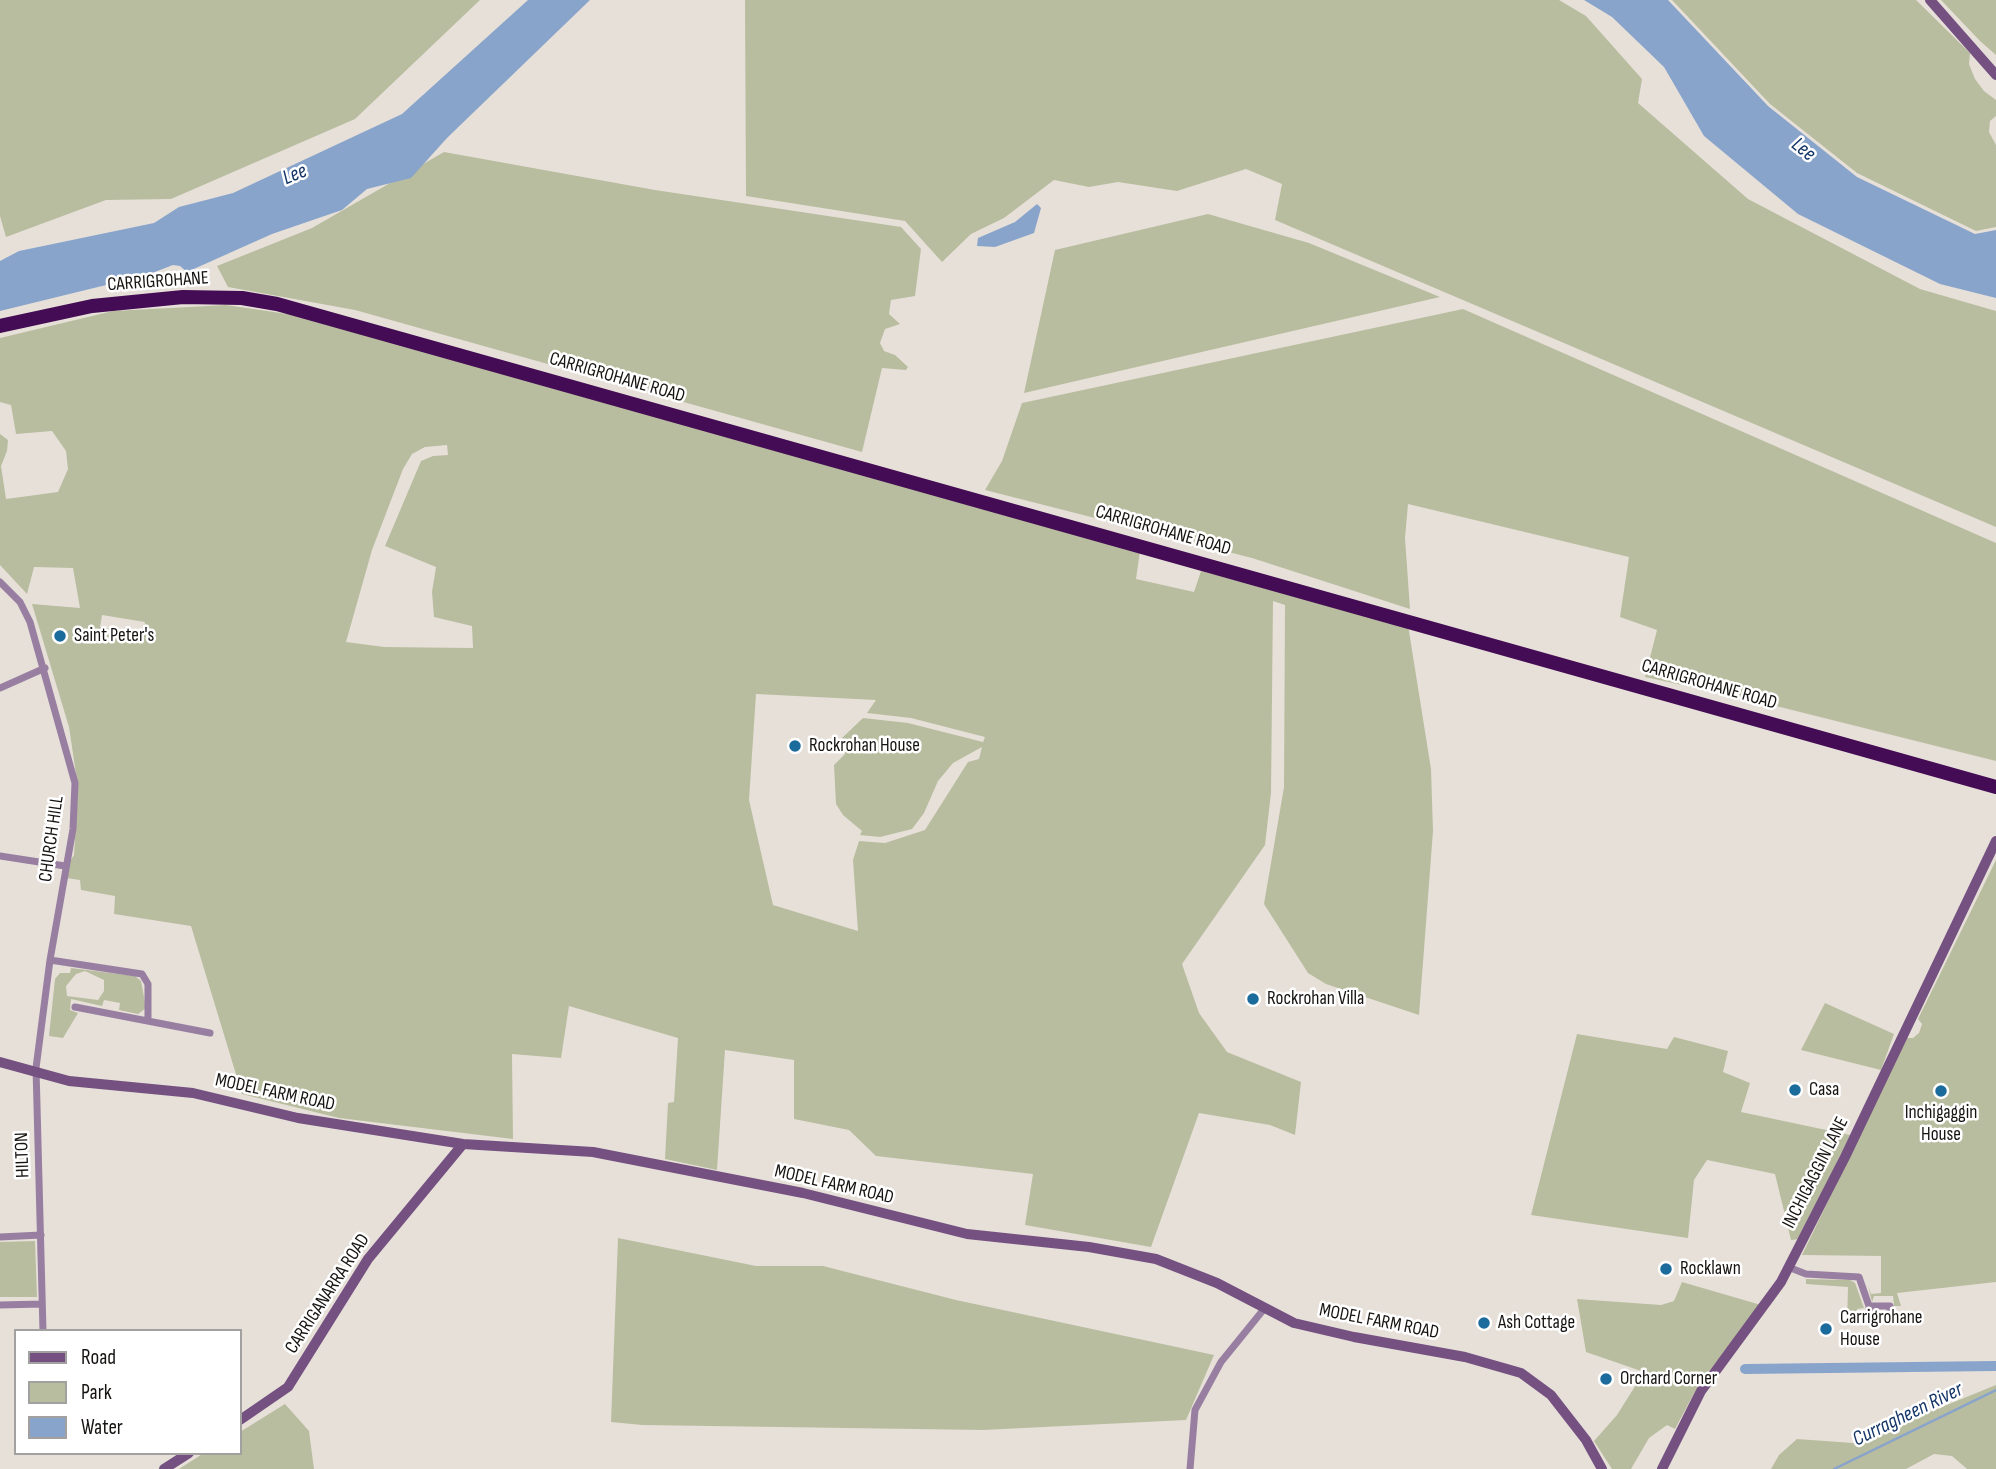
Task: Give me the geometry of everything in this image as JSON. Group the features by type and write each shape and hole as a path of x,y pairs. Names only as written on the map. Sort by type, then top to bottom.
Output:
{"highway":[{"name":"CARRIGROHANE","path":"0,326 92,306 183,297 242,298 320,314"},
{"name":"CARRIGROHANE ROAD","path":"320,314 1996,787"}],"main road":[{"path":"1930,0 1996,75"},
{"name":"INCHIGAGGIN LANE","path":"1662,1469 1702,1391 1764,1309 1788,1268 1845,1157 1996,841"},
{"name":"MODEL FARM ROAD","path":"0,1062 36,1074 101,1086 193,1093 298,1118 463,1144 593,1152 803,1193 967,1234 1089,1247 1156,1259 1217,1283 1264,1309 1306,1326 1465,1357 1521,1373 1551,1395 1586,1440 1602,1469"},
{"name":"CARRIGANARRA ROAD","path":"242,1419 288,1387 368,1259 463,1144"},
{"path":"164,1469 186,1455"}],"street":[{"name":"CHURCH HILL","path":"0,582 20,602 45,668 75,783 73,829 50,960 36,1074"},
{"path":"1,686 45,668"},
{"path":"0,856 65,866"},
{"path":"50,960 142,974 148,985 148,1021"},
{"path":"75,1007 210,1033"},
{"name":"HILTON","path":"36,1074 43,1329"},
{"path":"0,1237 41,1235"},
{"path":"1788,1268 1806,1274 1859,1277 1869,1306"},
{"path":"0,1305 42,1304"},
{"path":"1190,1469 1195,1410 1221,1362 1264,1309"}],"green space":[{"path":"0,0 480,0 355,119 171,199 106,200 6,237 0,216"},
{"path":"745,0 1559,0 1586,16 1642,79 1638,103 1748,199 1920,289 1996,311 1996,527 1275,220 1282,184 1246,169 1177,191 1118,182 1089,187 1054,180 1004,218 971,234 942,262 905,221 746,196"},
{"path":"1672,0 1916,0 1970,53 1969,64 1975,79 1984,91 1996,100 1996,116 1990,121 1989,132 1996,145 1996,227 1976,231 1857,173 1770,104"},
{"path":"1941,0 1996,0 1996,55 1980,41"},
{"path":"444,152 655,190 901,227 921,249 915,296 891,300 889,314 900,324 885,329 880,343 884,351 895,355 908,367 906,370 882,368 862,452 355,310 228,287 217,266 312,228"},
{"path":"1208,214 1309,243 1440,297 1024,393 1055,250"},
{"path":"226,305 308,317 1140,551 1136,579 1194,592 1201,571 1408,625 1431,769 1433,831 1419,1015 1326,984 1308,973 1264,904 1284,787 1285,605 1273,601 1271,793 1265,845 1182,964 1199,1013 1227,1052 1301,1082 1295,1135 1270,1125 1199,1113 1151,1247 1025,1225 1033,1174 876,1156 849,1130 794,1119 794,1060 725,1050 717,1170 665,1159 668,1103 674,1102 678,1038 569,1006 561,1058 512,1054 513,1139 339,1118 242,1094 191,926 114,914 115,896 81,890 80,880 66,878 67,866 74,855 78,787 69,727 32,604 80,608 73,568 34,567 27,594 0,565 0,434 8,440 1,466 6,499 58,492 68,469 66,451 52,431 16,434 11,405 0,402 0,338 113,311","holes":["447,445 448,455 433,456 421,461 385,546 436,567 432,592 434,617 472,626 473,648 384,647 346,642 372,550 403,469 412,454 425,447","102,615 145,622 144,633 100,627","756,694 876,700 867,713 911,718 985,737 983,742 908,723 863,718 842,738 845,754 834,765 836,804 843,815 862,831 860,835 880,837 912,829 924,813 938,781 953,763 982,747 979,759 968,762 925,830 885,843 859,841 853,860 858,931 773,905 749,800"]},
{"path":"1463,309 1996,543 1996,761 1756,701 1645,677 1657,630 1620,617 1629,557 1408,504 1405,538 1410,609 1252,558 985,490 1002,461 1022,403"},
{"path":"1996,860 1996,1282 1897,1293 1901,1306 1894,1306 1893,1296 1874,1296 1872,1302 1868,1285 1871,1294 1881,1293 1881,1256 1802,1255 1907,1038 1913,1038 1919,1033 1922,1024 1918,1019"},
{"path":"71,968 135,976 141,981 146,1008 138,1014 119,1010 120,1003 104,1000 102,1006 71,999 70,1010 78,1013 63,1038 49,1036 55,979 60,973 70,973","holes":["85,971 104,980 104,991 98,1000 67,996 66,986 76,974"]},
{"path":"1825,1003 1894,1034 1881,1070 1801,1050"},
{"path":"1577,1034 1667,1049 1674,1037 1728,1051 1723,1072 1750,1083 1741,1112 1850,1135 1800,1239 1791,1240 1775,1174 1707,1160 1694,1180 1688,1238 1531,1215"},
{"path":"618,1238 756,1266 823,1266 956,1300 1214,1355 1186,1420 983,1430 642,1425 611,1422"},
{"path":"35,1241 37,1297 0,1297 0,1242"},
{"path":"1806,1279 1850,1280 1855,1283 1864,1308 1857,1309 1858,1322 1847,1322 1848,1287 1806,1284"},
{"path":"1682,1282 1761,1305 1699,1384 1675,1429 1667,1425 1649,1438 1631,1469 1612,1469 1594,1441 1617,1415 1644,1372 1586,1352 1577,1299 1661,1305 1674,1301"},
{"path":"1996,1385 1996,1469 1967,1469 1952,1456 1934,1454 1906,1469 1771,1469 1779,1455 1797,1439 1853,1443"},
{"path":"285,1404 309,1431 314,1469 179,1469 201,1455 242,1455 242,1431"}],"water":[{"name":"Lee","path":"528,0 590,0 447,138 411,178 367,189 342,210 272,234 187,272 180,266 173,265 147,275 0,311 0,261 19,251 154,223 179,207 233,193 402,114"},
{"name":"Lee","path":"1584,0 1668,0 1768,106 1857,177 1975,234 1996,230 1996,298 1940,284 1798,214 1704,136 1664,67 1612,17"},
{"path":"1037,204 1041,208 1034,233 995,247 977,246 978,238 1015,222"}],"waterway":[{"path":"1745,1369 1996,1366"},
{"name":"Curragheen River","path":"1834,1469 1996,1390"}],"place":[{"name":"Saint Peter's","path":"60,636"},
{"name":"Rockrohan House","path":"795,746"},
{"name":"Rockrohan Villa","path":"1253,999"},
{"name":"Casa","path":"1795,1090"},
{"name":"Inchigaggin House","path":"1941,1091"},
{"name":"Rocklawn","path":"1666,1269"},
{"name":"Ash Cottage","path":"1484,1323"},
{"name":"Carrigrohane House","path":"1826,1329"},
{"name":"Orchard Corner","path":"1606,1379"}]}
